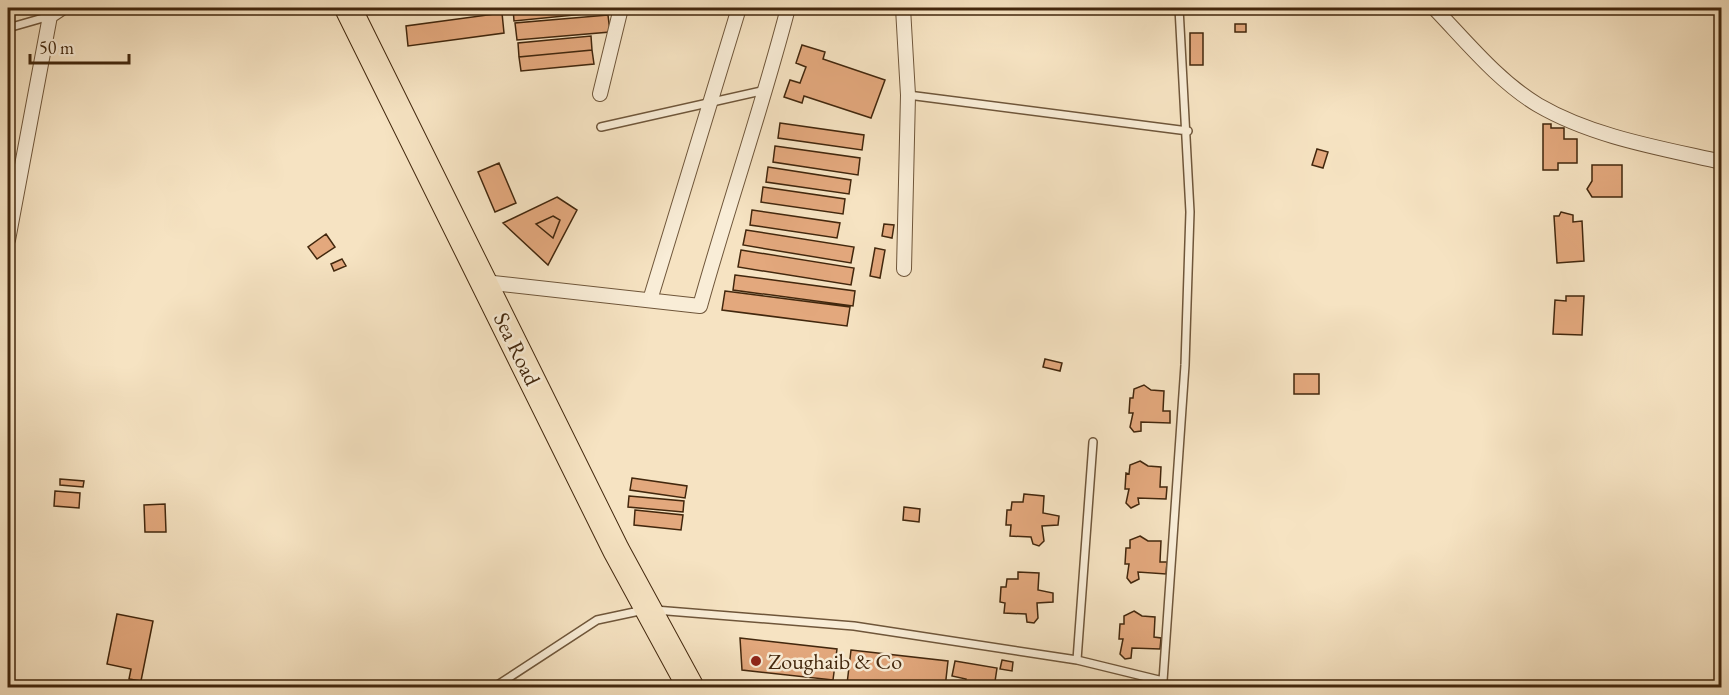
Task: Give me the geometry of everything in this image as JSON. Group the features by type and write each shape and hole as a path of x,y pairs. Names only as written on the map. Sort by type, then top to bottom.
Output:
{"highway":[{"name":"Sea Road","path":"348,8 616,550 691,687"}],"street":[{"path":"8,240 50,16 62,8"},
{"path":"600,94 621,8"},
{"path":"650,300 739,8"},
{"path":"484,282 700,306 735,182 766,90 788,8"},
{"path":"903,8 908,95 904,269"},
{"path":"1434,8 1502,77 1537,105 1598,130 1722,162"}],"lane":[{"path":"493,687 597,620 649,609 854,626 1077,660 1163,681 1185,365 1190,212 1188,131 1179,8"},
{"path":"8,28 50,16"},
{"path":"601,127 766,90"},
{"path":"908,95 1188,131"},
{"path":"1077,660 1093,442"}],"building":[{"path":"513,8 614,8 614,11 514,21"},
{"path":"1198,8 1220,8 1220,14 1200,13"},
{"path":"502,13 504,33 408,46 406,26"},
{"path":"608,15 610,32 517,40 515,23"},
{"path":"1235,24 1246,24 1246,32 1235,32"},
{"path":"1190,33 1203,33 1203,65 1190,65"},
{"path":"591,36 592,50 519,57 518,43"},
{"path":"802,45 825,52 823,59 885,80 871,118 804,96 802,103 784,97 790,80 800,83 806,67 796,63"},
{"path":"592,50 594,64 521,71 519,57"},
{"path":"780,123 864,135 862,150 778,138"},
{"path":"1543,124 1551,124 1551,128 1564,128 1564,139 1577,139 1577,163 1558,163 1558,170 1543,170"},
{"path":"775,146 860,158 858,175 773,162"},
{"path":"1317,149 1328,152 1323,168 1312,165"},
{"path":"499,163 516,203 495,212 478,172"},
{"path":"1592,165 1622,165 1622,197 1592,197 1587,189 1592,181"},
{"path":"768,167 851,180 849,194 766,182"},
{"path":"763,187 845,199 843,214 761,202"},
{"path":"557,197 577,210 548,265 503,223","holes":["553,216 560,220 553,238 536,224"]},
{"path":"752,210 840,223 837,238 750,225"},
{"path":"1561,212 1573,215 1573,222 1582,221 1584,261 1557,263 1554,216 1559,216"},
{"path":"553,216 560,220 553,238 536,224"},
{"path":"884,224 894,225 892,238 882,236"},
{"path":"746,230 854,247 851,263 743,245"},
{"path":"326,234 335,247 317,259 308,247"},
{"path":"875,248 885,250 880,278 870,276"},
{"path":"741,250 854,268 851,285 738,267"},
{"path":"342,259 346,266 334,271 331,264"},
{"path":"735,275 855,291 853,306 733,290"},
{"path":"725,291 850,307 847,326 722,310"},
{"path":"1566,296 1584,296 1582,335 1553,334 1555,300 1566,301"},
{"path":"1045,359 1062,363 1060,371 1043,367"},
{"path":"1294,374 1319,374 1319,394 1294,394"},
{"path":"1144,385 1151,390 1164,391 1163,411 1170,411 1170,423 1141,422 1141,431 1134,432 1130,427 1133,413 1129,413 1130,398 1133,398 1134,389"},
{"path":"1140,461 1148,466 1161,467 1160,487 1167,487 1166,499 1138,498 1139,504 1131,508 1126,503 1129,489 1125,489 1126,473 1129,474 1130,465"},
{"path":"632,478 687,486 685,498 630,490"},
{"path":"60,479 84,481 83,487 60,485"},
{"path":"55,491 80,493 79,508 54,506"},
{"path":"1024,494 1044,496 1043,513 1059,516 1058,525 1042,526 1044,541 1039,546 1033,544 1031,537 1010,536 1011,525 1006,525 1007,510 1011,510 1012,502 1023,502"},
{"path":"629,496 684,501 683,512 628,507"},
{"path":"165,504 166,532 145,532 144,505"},
{"path":"904,507 920,509 919,522 903,520"},
{"path":"635,510 683,515 681,530 634,525"},
{"path":"1140,536 1148,541 1161,541 1160,562 1167,562 1166,574 1138,572 1139,579 1131,583 1127,578 1129,564 1125,564 1126,548 1130,548 1130,540"},
{"path":"1018,572 1039,573 1038,590 1053,593 1053,602 1037,603 1038,618 1034,623 1027,622 1026,614 1004,613 1005,603 1000,602 1001,587 1006,587 1007,579 1018,579"},
{"path":"1134,611 1142,616 1155,617 1154,637 1161,638 1160,649 1132,648 1131,658 1125,659 1120,654 1123,639 1119,639 1120,624 1124,624 1124,616"},
{"path":"117,614 153,621 141,681 129,679 131,669 107,664"},
{"path":"740,638 837,649 833,680 742,670"},
{"path":"851,650 948,661 945,688 882,688 847,684"},
{"path":"1002,660 1013,662 1012,671 1000,669"},
{"path":"955,661 997,668 994,688 964,688 966,679 952,676"}],"place":[{"name":"Zoughaib & Co","path":"756,661"}]}
